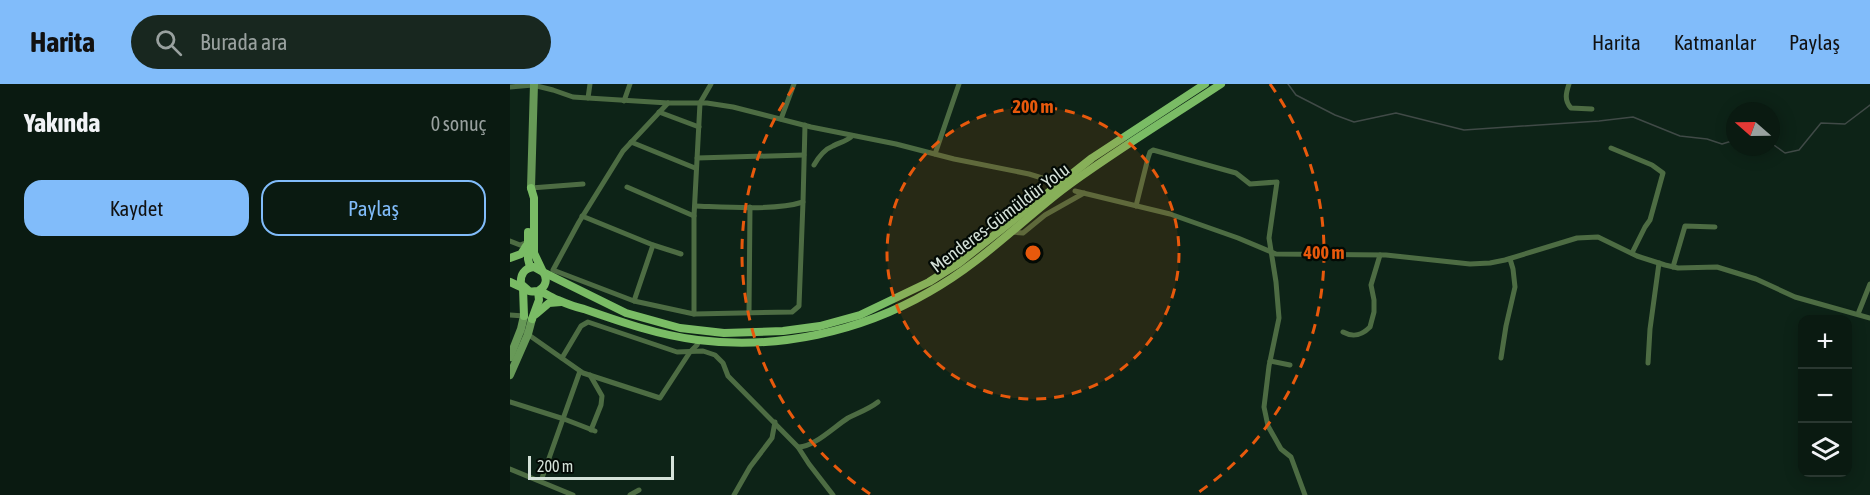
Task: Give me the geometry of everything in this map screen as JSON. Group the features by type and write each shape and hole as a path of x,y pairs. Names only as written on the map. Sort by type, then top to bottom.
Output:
{"main road":[{"name":"Menderes-Gümüldür Yolu","path":"543,272 626,313 680,328 724,333 783,331 843,320 860,315 906,294 959,263 1092,158 1205,84"},
{"name":"Menderes-Gümüldür Yolu","path":"538,291 562,302 647,330 699,340 759,342 841,330 887,313 929,292 965,268 1084,175 1221,84"},
{"path":"510,282 529,291 538,291 546,283 534,253 534,198 531,188"},
{"path":"530,267 528,199 531,188"},
{"path":"510,259 521,254 528,242"},
{"path":"510,259 530,267 537,267 543,272"},
{"path":"528,318 521,276 530,267"},
{"path":"528,318 539,300 538,291"},
{"path":"528,318 549,303 562,302"}],"street":[{"path":"588,98 590,84"},
{"path":"624,101 630,84"},
{"path":"694,314 694,206 700,103 711,84"},
{"path":"781,119 794,84"},
{"path":"935,154 959,84"},
{"path":"1569,84 1566,94 1571,108 1592,109"},
{"path":"510,87 534,85 554,87 573,97 700,103 732,107 1052,181"},
{"path":"534,85 531,188 583,184"},
{"path":"668,103 622,151 582,216 553,270 634,301 694,314 792,312 799,306 805,125"},
{"path":"659,112 699,127"},
{"path":"814,165 831,146 848,140 852,136"},
{"path":"631,142 696,168"},
{"path":"1611,148 1663,172 1648,224 1632,253"},
{"path":"1136,206 1148,158 1153,150 1236,173 1250,184 1277,182 1269,238 1279,318 1264,407 1268,426 1281,449 1291,457 1305,495"},
{"path":"697,158 804,155"},
{"path":"627,187 694,216"},
{"path":"1075,191 1170,214 1276,254 1380,255 1470,264 1490,263 1577,238 1598,237 1659,263 1673,267 1717,267 1756,279 1795,297 1870,318"},
{"path":"1011,232 1023,233 1045,215 1084,193"},
{"path":"694,206 750,207 803,202"},
{"path":"749,313 750,207"},
{"path":"582,216 681,254"},
{"path":"1673,267 1685,226 1715,227"},
{"path":"510,241 520,245 528,242"},
{"path":"634,301 653,245"},
{"path":"1343,333 1357,335 1370,327 1374,312 1371,285 1380,255"},
{"path":"1501,358 1515,287 1510,259"},
{"path":"1648,363 1659,263"},
{"path":"1858,315 1870,284"},
{"path":"510,315 528,318 510,375"},
{"path":"562,358 581,326 588,322 677,352 703,351 715,354 723,363 728,376 798,447 833,495"},
{"path":"524,332 580,371 660,398 699,340"},
{"path":"510,356 524,332"},
{"path":"1270,361 1290,365"},
{"path":"542,478 580,371"},
{"path":"510,402 593,430 602,396 590,375"},
{"path":"798,447 811,444 849,418 878,402"},
{"path":"734,495 750,467 772,438 775,422"},
{"path":"510,469 573,495"},
{"path":"630,495 639,490"}],"waterway":[{"path":"1288,84 1296,95 1354,122 1396,113 1464,130 1633,117 1680,136 1707,139 1722,144 1726,143"},
{"path":"1780,149 1785,153 1799,150 1821,123 1845,124 1870,105"}]}
